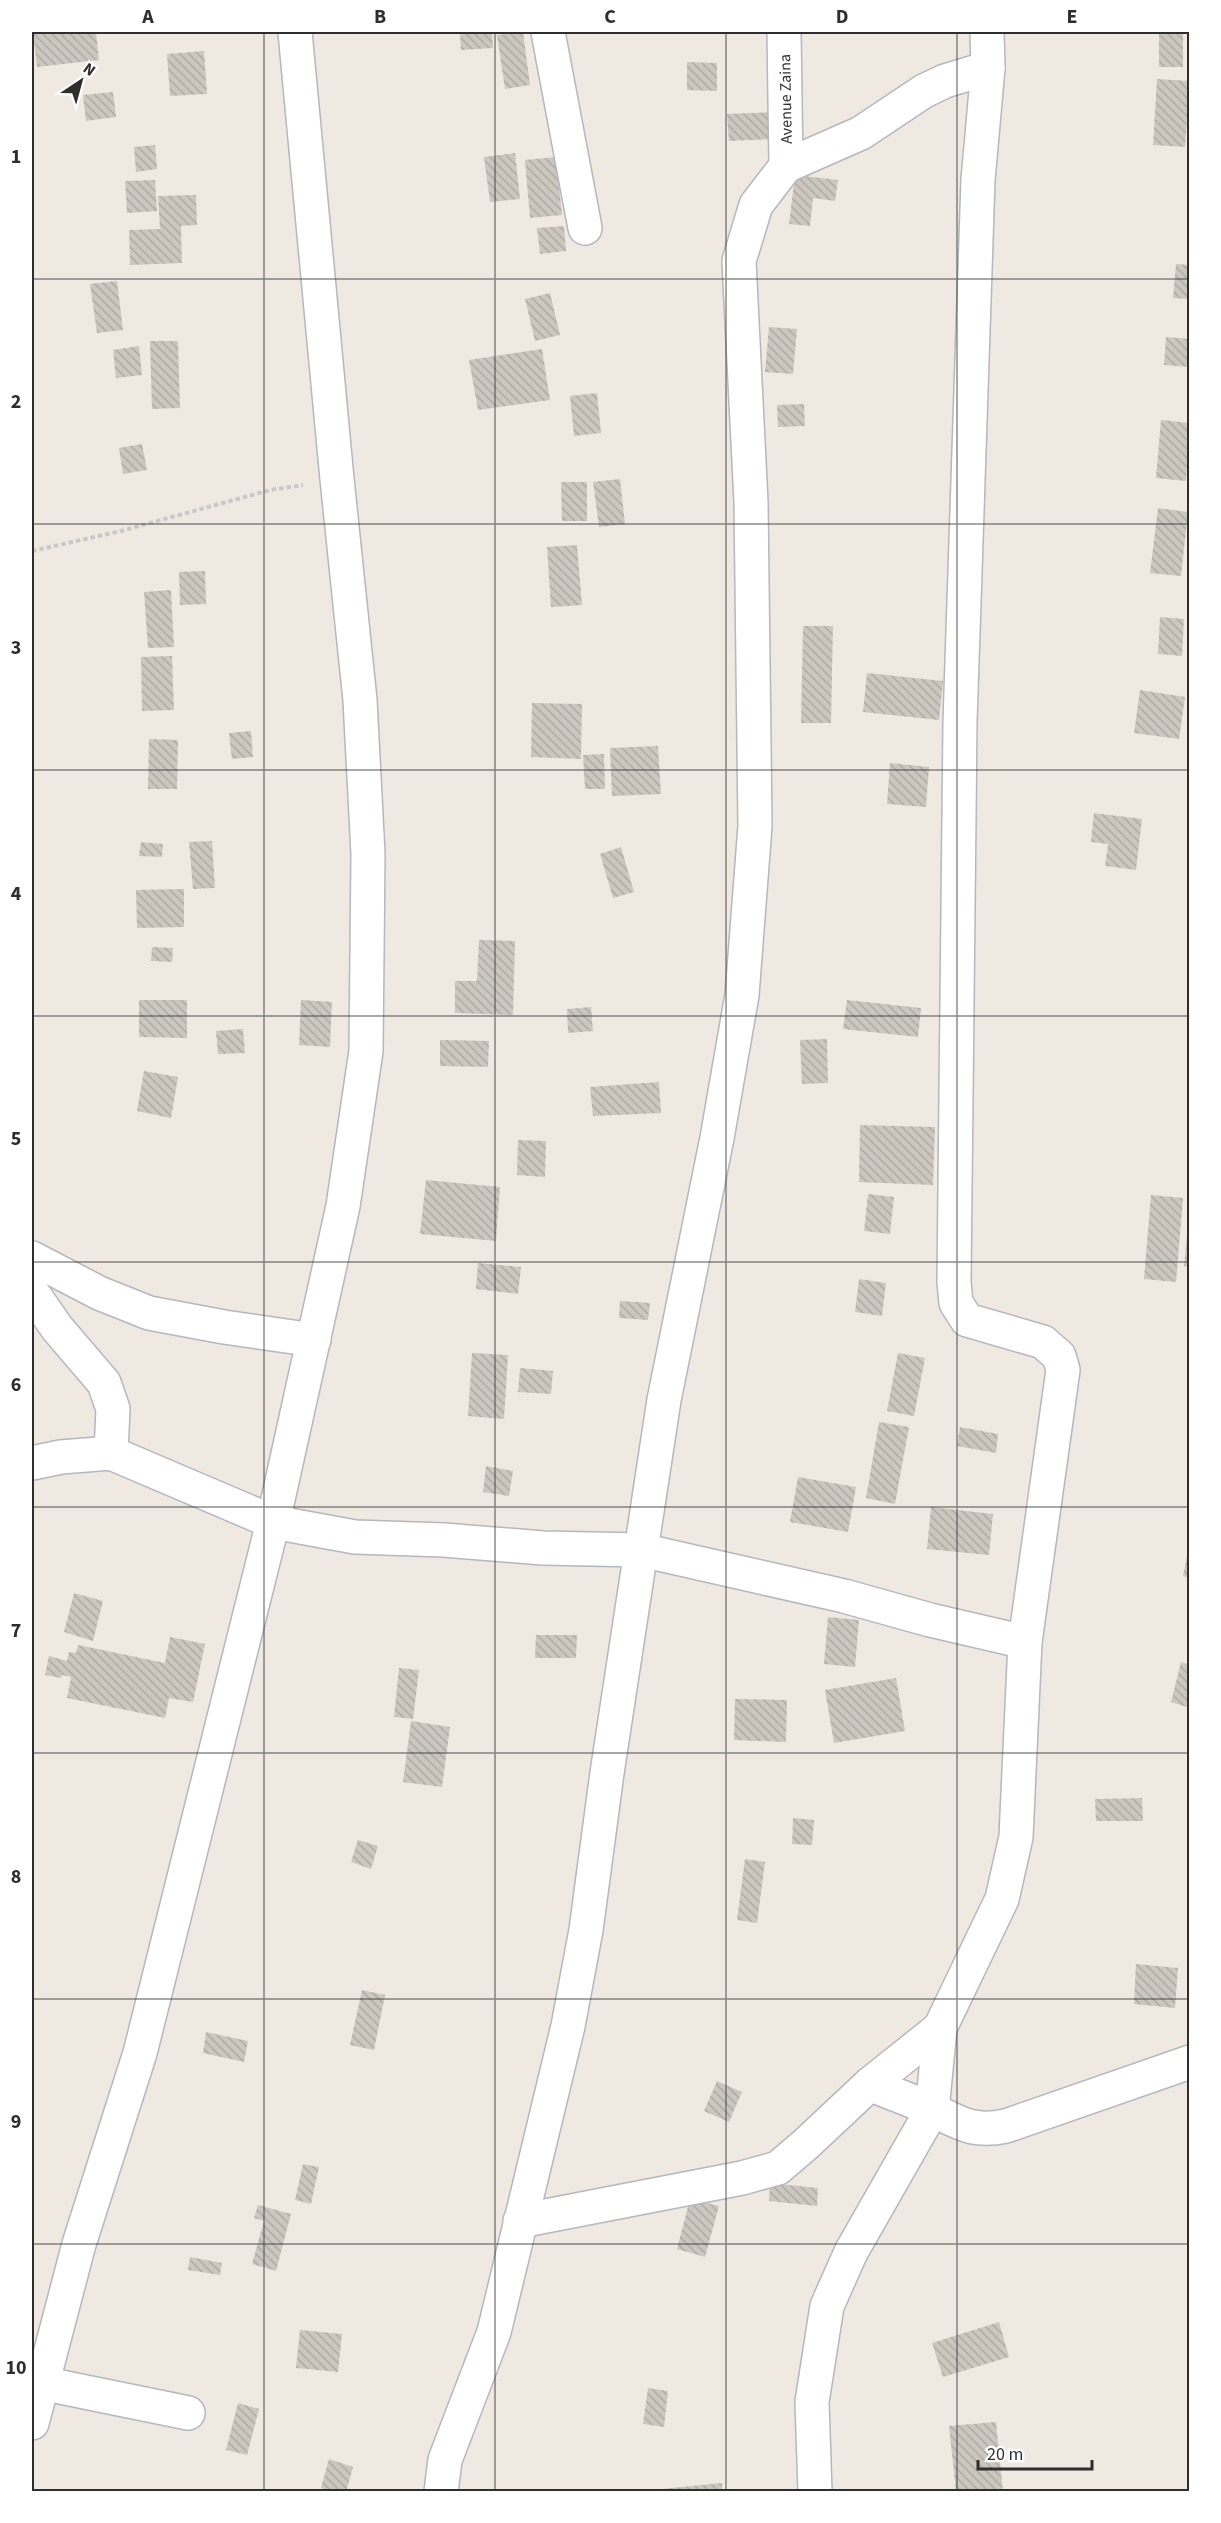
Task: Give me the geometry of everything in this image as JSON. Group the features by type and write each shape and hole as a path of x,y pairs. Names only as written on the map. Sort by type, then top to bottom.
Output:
{"street":[{"path":"32,2423 80,2244 140,2053 273,1522 343,1206 366,1051 368,854 360,700 294,32"},
{"path":"548,32 585,228"},
{"name":"Avenue Zaina","path":"784,32 786,166"},
{"path":"815,2492 812,2402 827,2306 850,2252 932,2110 940,2028 1002,1899 1016,1837 1025,1642 1063,1370 1059,1356 1043,1342 967,1320 956,1303 954,1282 961,710 978,180 988,68 987,32"},
{"path":"441,2492 446,2460 494,2332 568,2026 586,1930 640,1550 664,1400 717,1138 742,995 756,826 751,502 739,261 756,205 786,166 861,133 924,91 945,81 988,68"},
{"path":"32,1258 99,1293 149,1313 314,1340"},
{"path":"32,1292 57,1328 104,1383 113,1408 111,1453"},
{"path":"32,1463 61,1457 111,1453 273,1522 355,1537 444,1540 543,1548 640,1550 844,1596 930,1620 1025,1642"},
{"path":"520,2221 742,2178 778,2168 870,2084 940,2028"},
{"path":"870,2084 932,2110 962,2126 986,2130 1006,2126 1190,2062"},
{"path":"41,2383 188,2413"}],"path":[{"path":"32,551 121,531 270,490 337,479"}],"building":[{"path":"33,32 96,32 99,60 37,67"},
{"path":"460,32 492,32 493,48 461,50"},
{"path":"523,32 530,85 505,89 497,35"},
{"path":"1159,32 1183,32 1183,67 1159,67"},
{"path":"204,51 207,94 170,96 167,54"},
{"path":"687,62 717,63 717,91 687,90"},
{"path":"1157,79 1190,81 1185,147 1153,145"},
{"path":"113,92 116,117 86,121 83,95"},
{"path":"773,112 774,139 729,141 727,114"},
{"path":"155,145 157,169 136,172 134,147"},
{"path":"515,153 520,199 490,202 484,157"},
{"path":"556,157 562,215 530,218 525,160"},
{"path":"795,175 838,180 835,201 813,198 810,226 789,224"},
{"path":"155,180 157,211 127,213 125,181"},
{"path":"196,195 197,225 181,226 182,263 130,265 129,230 160,229 158,196"},
{"path":"564,226 566,251 540,254 537,228"},
{"path":"1176,264 1190,265 1190,299 1173,298"},
{"path":"117,281 123,330 97,333 90,284"},
{"path":"550,293 560,335 535,341 525,299"},
{"path":"769,327 797,329 793,374 765,372"},
{"path":"1166,337 1190,339 1190,367 1164,365"},
{"path":"150,341 178,341 180,408 152,409"},
{"path":"139,346 142,375 116,378 113,350"},
{"path":"542,349 550,400 478,410 469,360"},
{"path":"597,393 601,433 574,436 570,396"},
{"path":"804,404 805,426 778,427 777,405"},
{"path":"1161,420 1190,423 1186,481 1156,478"},
{"path":"142,444 147,470 123,474 119,448"},
{"path":"620,479 625,524 599,527 593,482"},
{"path":"561,482 587,482 587,521 562,521"},
{"path":"1158,508 1188,512 1181,576 1150,573"},
{"path":"577,545 582,605 551,607 547,547"},
{"path":"205,571 206,604 180,605 179,572"},
{"path":"171,590 174,647 148,648 144,592"},
{"path":"1160,617 1184,619 1182,656 1158,654"},
{"path":"803,626 833,626 831,723 801,723"},
{"path":"172,656 174,710 142,711 141,657"},
{"path":"867,673 943,681 939,720 863,712"},
{"path":"1140,690 1185,697 1179,739 1134,733"},
{"path":"532,703 582,704 581,759 531,757"},
{"path":"251,731 253,757 232,759 229,733"},
{"path":"149,739 178,740 177,789 148,789"},
{"path":"658,746 661,794 612,796 610,748"},
{"path":"604,754 605,789 585,789 583,755"},
{"path":"890,763 929,767 926,807 887,804"},
{"path":"1094,813 1142,819 1136,870 1105,866 1108,844 1091,842"},
{"path":"212,841 215,888 193,889 189,842"},
{"path":"141,842 163,844 162,857 139,856"},
{"path":"621,847 634,892 613,898 600,854"},
{"path":"184,889 184,927 137,928 136,890"},
{"path":"479,940 515,941 513,1015 455,1013 455,981 477,981"},
{"path":"152,947 173,948 172,962 151,961"},
{"path":"139,1000 187,1000 187,1038 139,1037"},
{"path":"301,1000 332,1002 330,1047 299,1045"},
{"path":"847,1000 921,1008 918,1037 843,1029"},
{"path":"591,1007 593,1031 568,1033 567,1009"},
{"path":"243,1029 245,1053 218,1054 216,1031"},
{"path":"827,1039 828,1083 802,1084 800,1040"},
{"path":"440,1040 489,1041 488,1067 440,1066"},
{"path":"144,1071 178,1077 171,1118 137,1111"},
{"path":"659,1082 661,1113 593,1116 590,1087"},
{"path":"860,1125 935,1127 933,1185 859,1182"},
{"path":"518,1140 546,1141 545,1177 517,1175"},
{"path":"426,1180 500,1187 496,1241 420,1234"},
{"path":"868,1194 894,1197 890,1234 864,1231"},
{"path":"1151,1195 1183,1198 1176,1282 1144,1279"},
{"path":"1188,1225 1190,1225 1190,1267 1184,1266"},
{"path":"478,1263 521,1267 518,1294 476,1289"},
{"path":"859,1279 886,1283 882,1316 855,1312"},
{"path":"620,1301 650,1303 648,1320 619,1318"},
{"path":"472,1353 508,1355 504,1419 468,1416"},
{"path":"898,1353 925,1358 914,1416 887,1411"},
{"path":"520,1368 553,1371 551,1394 518,1392"},
{"path":"879,1422 909,1427 895,1504 866,1498"},
{"path":"960,1427 998,1434 996,1453 957,1446"},
{"path":"486,1466 513,1471 509,1496 483,1492"},
{"path":"798,1477 856,1487 848,1532 790,1522"},
{"path":"931,1507 993,1514 989,1555 927,1549"},
{"path":"1188,1551 1190,1551 1190,1578 1183,1576"},
{"path":"74,1593 103,1601 93,1641 64,1632"},
{"path":"828,1617 859,1620 855,1667 824,1664"},
{"path":"536,1635 577,1635 576,1658 535,1658"},
{"path":"170,1637 205,1644 193,1702 169,1698 165,1718 67,1698 71,1677 45,1675 49,1656 67,1661 69,1652 76,1653 78,1645 165,1663"},
{"path":"1181,1662 1190,1665 1190,1708 1171,1702"},
{"path":"399,1668 419,1670 413,1719 394,1717"},
{"path":"896,1678 905,1731 834,1743 825,1690"},
{"path":"735,1699 787,1700 786,1742 734,1740"},
{"path":"411,1721 450,1727 442,1787 403,1782"},
{"path":"1142,1798 1143,1821 1096,1821 1095,1799"},
{"path":"793,1818 814,1820 812,1845 792,1844"},
{"path":"358,1840 378,1846 371,1869 351,1862"},
{"path":"745,1859 765,1862 757,1923 737,1920"},
{"path":"1136,1964 1178,1968 1175,2008 1134,2004"},
{"path":"362,1990 385,1995 374,2050 350,2045"},
{"path":"206,2032 248,2041 244,2062 203,2053"},
{"path":"717,2081 742,2092 729,2122 704,2111"},
{"path":"303,2164 319,2167 311,2204 295,2200"},
{"path":"770,2183 818,2188 817,2206 769,2201"},
{"path":"690,2199 719,2206 705,2257 677,2249"},
{"path":"258,2205 291,2214 276,2271 252,2264 264,2221 254,2218"},
{"path":"190,2257 222,2263 220,2275 188,2270"},
{"path":"999,2322 1009,2357 943,2377 932,2343"},
{"path":"300,2330 342,2334 338,2372 296,2368"},
{"path":"648,2388 668,2391 664,2427 643,2424"},
{"path":"238,2403 259,2409 247,2455 226,2450"},
{"path":"996,2422 1003,2492 956,2492 949,2426"},
{"path":"329,2459 353,2467 346,2492 332,2492 321,2488"},
{"path":"722,2483 722,2492 652,2492 652,2490"}]}
